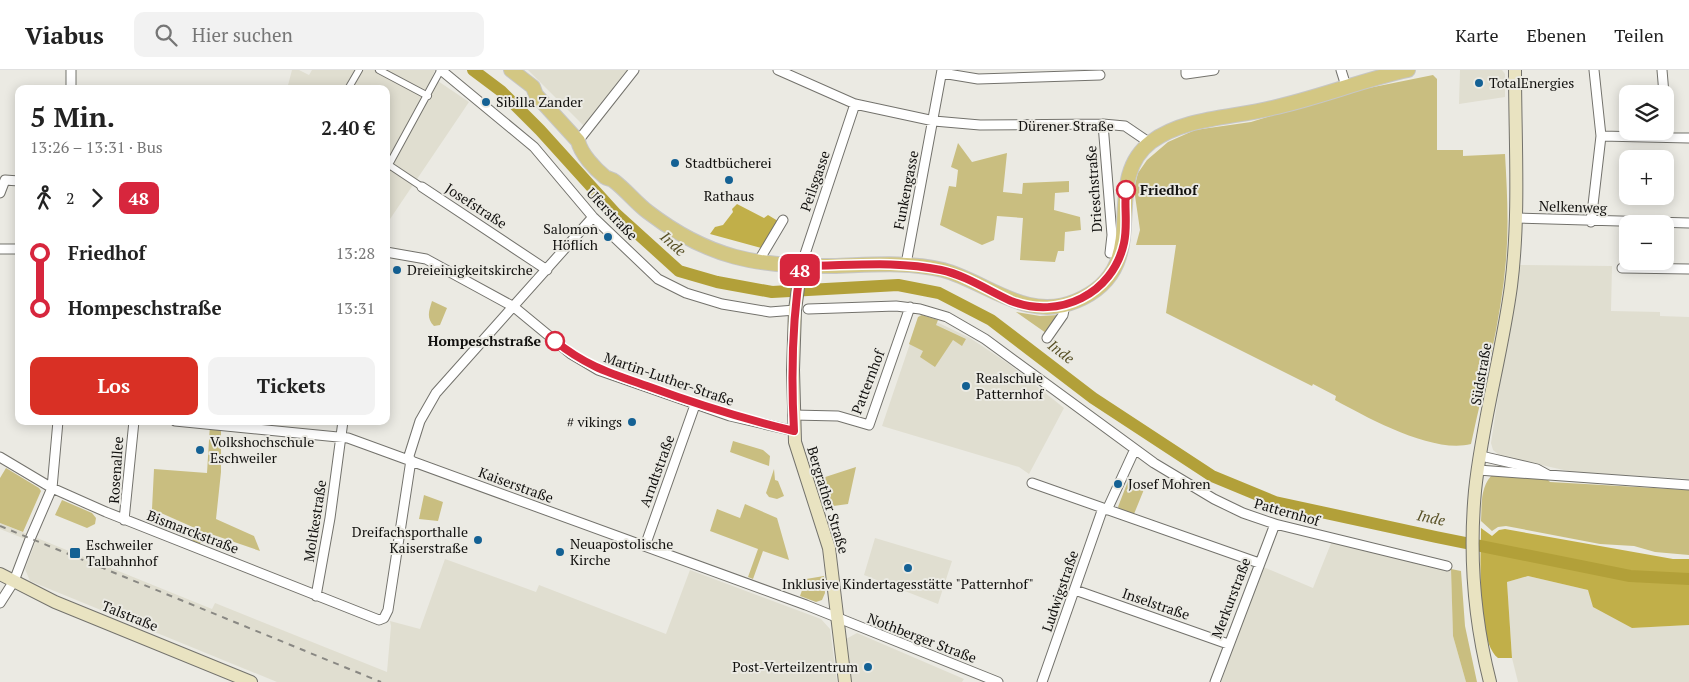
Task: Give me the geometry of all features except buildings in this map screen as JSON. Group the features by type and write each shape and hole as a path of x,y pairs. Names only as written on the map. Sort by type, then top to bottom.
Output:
{"main road":[{"path":"500,70 528,93 536,95"},
{"path":"511,70 533,88 536,95 578,141 584,154 606,177 614,181 645,210 696,243 733,257 800,272 906,264 944,270 1024,304 1065,305 1081,299 1099,287 1118,263 1126,230 1126,190 1131,171 1150,143 1192,124 1272,108 1408,70"},
{"name":"Südstraße","path":"1490,682 1478,626 1472,562 1472,526 1478,470 1511,284 1515,218 1515,70"},
{"name":"Bergrather Straße","path":"800,272 800,307 793,415 794,431 796,448 829,548 845,682"},
{"name":"Talstraße","path":"0,574 64,605 251,682"}],"street":[{"path":"71,70 71,85"},
{"path":"350,85 359,70"},
{"path":"379,70 428,96"},
{"path":"578,141 634,70"},
{"name":"Dürener Straße","path":"778,70 855,104 934,121 989,125 1103,124 1125,126 1150,143"},
{"path":"1186,70 1186,74 1214,70"},
{"path":"1341,70 1346,86"},
{"path":"1591,222 1601,136 1594,70"},
{"path":"1662,70 1663,85"},
{"path":"390,163 441,71"},
{"name":"Uferstraße","path":"441,71 534,147 594,217 658,279 686,293 722,304 770,312 800,307"},
{"path":"942,72 978,79 1100,75"},
{"name":"Funkengasse","path":"906,264 942,72"},
{"name":"Peilsgasse","path":"800,272 855,104"},
{"name":"Drieschstraße","path":"1103,124 1112,235 1110,253"},
{"path":"1601,136 1619,136"},
{"path":"1674,137 1689,138"},
{"name":"Josefstraße","path":"390,168 422,187 547,270"},
{"path":"0,193 4,180 15,181"},
{"path":"409,459 420,421 436,393 594,217"},
{"name":"Nelkenweg","path":"1515,218 1591,222 1689,223"},
{"path":"758,262 783,220"},
{"path":"0,249 15,250"},
{"name":"Martin-Luther-Straße","path":"390,253 426,259 514,306 571,354 598,370 730,416 794,431"},
{"path":"1674,269 1689,269"},
{"path":"1047,338 1063,315 1065,305"},
{"name":"Patternhof","path":"800,307 910,307 947,317 967,327 1135,449 1214,499 1243,513 1275,524 1447,566"},
{"name":"Patternhof","path":"793,415 838,416 869,425 910,307"},
{"name":"Arndtstraße","path":"645,546 696,405"},
{"path":"0,603 14,582 52,488 58,425"},
{"name":"Rosenallee","path":"124,520 134,425"},
{"name":"Kaiserstraße","path":"219,425 341,436 409,459 838,618"},
{"name":"Moltkestraße","path":"316,596 330,518 342,425"},
{"path":"1105,509 1135,449"},
{"path":"1481,456 1537,469 1548,475"},
{"name":"Bismarckstraße","path":"0,457 52,488 124,520 375,620 382,620 388,610 409,459"},
{"path":"1478,470 1539,476 1548,475 1689,485"},
{"path":"1032,483 1259,563"},
{"name":"Ludwigstraße","path":"1042,682 1105,509"},
{"name":"Merkurstraße","path":"1214,682 1275,524"},
{"name":"Inselstraße","path":"1075,590 1228,644"},
{"name":"Nothberger Straße","path":"838,618 998,682"}],"shaded area":[{"path":"292,70 299,70 309,75 312,70 435,70 432,77 469,102 390,219 390,85 288,85"},
{"path":"528,70 630,70 585,127"},
{"name":"TotalEnergies","path":"1460,70 1502,70 1505,74 1505,97 1459,104"},
{"path":"1433,75 1437,79 1437,150 1463,150 1463,156 1505,154 1507,234 1504,283 1471,444 1456,446 1420,439 1365,416 1335,400 1336,396 1313,384 1312,386 1166,313 1176,245 1136,245 1140,230 1134,189 1138,173 1147,160 1168,142 1195,130 1251,122 1344,93"},
{"path":"958,143 972,162 1007,153 1003,192 1022,194 1023,183 1069,181 1069,192 1055,193 1054,210 1080,217 1081,230 1065,232 1064,251 1058,251 1055,262 1020,260 1023,218 997,216 994,240 982,245 940,225 949,186 956,187 958,170 951,167"},
{"path":"737,204 764,218 768,215 778,221 765,249 710,234 715,227 723,225"},
{"path":"1518,265 1612,266 1611,311 1660,312 1660,316 1689,317 1689,479 1573,472 1500,456 1493,450 1491,443"},
{"path":"432,301 447,308 440,325 434,326 429,317"},
{"path":"1016,312 1040,316 1059,315 1046,333"},
{"name":"Realschule Patternhof","path":"920,314 970,338 1009,364 1064,408 1029,474 1019,467 882,426"},
{"path":"922,315 938,320 936,325 966,339 962,346 953,340 935,367 920,357 923,351 909,344 918,317"},
{"path":"210,425 221,425 221,472 216,519 254,536 260,551 205,532 198,549 190,546 197,529 152,509 154,469 207,473"},
{"path":"733,441 763,450 770,456 769,466 730,452"},
{"path":"856,467 848,504 826,507 816,480"},
{"path":"6,468 41,491 23,532 0,523 0,478"},
{"path":"774,469 775,480 778,481 784,496 777,499 769,497 766,493"},
{"path":"1491,476 1546,478 1550,482 1689,490 1689,555 1655,552 1634,546 1600,544 1506,526 1498,527 1492,531 1481,521 1482,497 1487,481"},
{"path":"1128,481 1145,487 1134,514 1120,510 1118,507"},
{"path":"424,495 443,502 438,521 419,519"},
{"path":"62,500 92,513 96,518 95,524 87,528 55,515"},
{"path":"745,504 777,518 789,560 763,551 753,579 748,577 758,549 710,531 717,509 740,518"},
{"path":"0,523 212,609 215,603 387,672 390,621 420,629 445,559 536,592 539,585 666,634 690,570 821,619 830,629 837,682 277,682 30,581 25,569 35,543 0,529"},
{"path":"1481,528 1492,536 1499,530 1505,529 1673,559 1689,559 1689,625 1632,628 1593,607 1588,590 1528,576 1507,582 1512,658 1498,658 1491,648 1483,617 1481,597"},
{"name":"Inklusive Kindertagesstätte \"Patternhof\"","path":"875,538 952,561 938,604 864,575"},
{"path":"1332,541 1451,569 1453,636 1466,682 1221,682 1261,566 1313,588"},
{"path":"1451,569 1461,571 1465,626 1477,682 1466,682 1453,636"},
{"path":"824,576 825,593 822,600 816,602 800,596 806,579"},
{"path":"1528,576 1588,590 1632,628 1689,625 1689,682 1518,682 1512,658 1507,582"},
{"path":"857,633 964,679 962,682 850,682 846,639"}],"waterway":[{"name":"Inde","path":"473,70 501,91 540,130 616,214 679,271 717,282 772,292 898,285 939,293 991,320 1093,398 1212,476 1275,502 1630,576 1689,579"}],"railway":[{"path":"0,526 381,682"}],"bus line":[{"name":"48","path":"555,341 571,354 598,370 730,416 794,431 793,370 796,310 801,266 906,264 944,270 1012,301 1037,306 1065,305 1081,299 1099,287 1118,263 1126,230 1126,190"}],"place":[{"name":"TotalEnergies","path":"1479,83"},
{"name":"Sibilla Zander","path":"486,102"},
{"name":"Stadtbücherei","path":"675,163"},
{"name":"Rathaus","path":"729,180"},
{"name":"Friedhof","path":"1126,190"},
{"name":"Salomon Höflich","path":"608,237"},
{"name":"Dreieinigkeitskirche","path":"397,270"},
{"name":"Hompeschstraße","path":"555,341"},
{"name":"Realschule Patternhof","path":"966,386"},
{"name":"# vikings","path":"632,422"},
{"name":"Volkshochschule Eschweiler","path":"200,450"},
{"name":"Josef Mohren","path":"1118,484"},
{"name":"Dreifachsporthalle Kaiserstraße","path":"478,540"},
{"name":"Neuapostolische Kirche","path":"560,552"},
{"name":"Eschweiler Talbahnhof","path":"75,553"},
{"name":"Inklusive Kindertagesstätte \"Patternhof\"","path":"908,568"},
{"name":"Post-Verteilzentrum","path":"868,667"}]}
